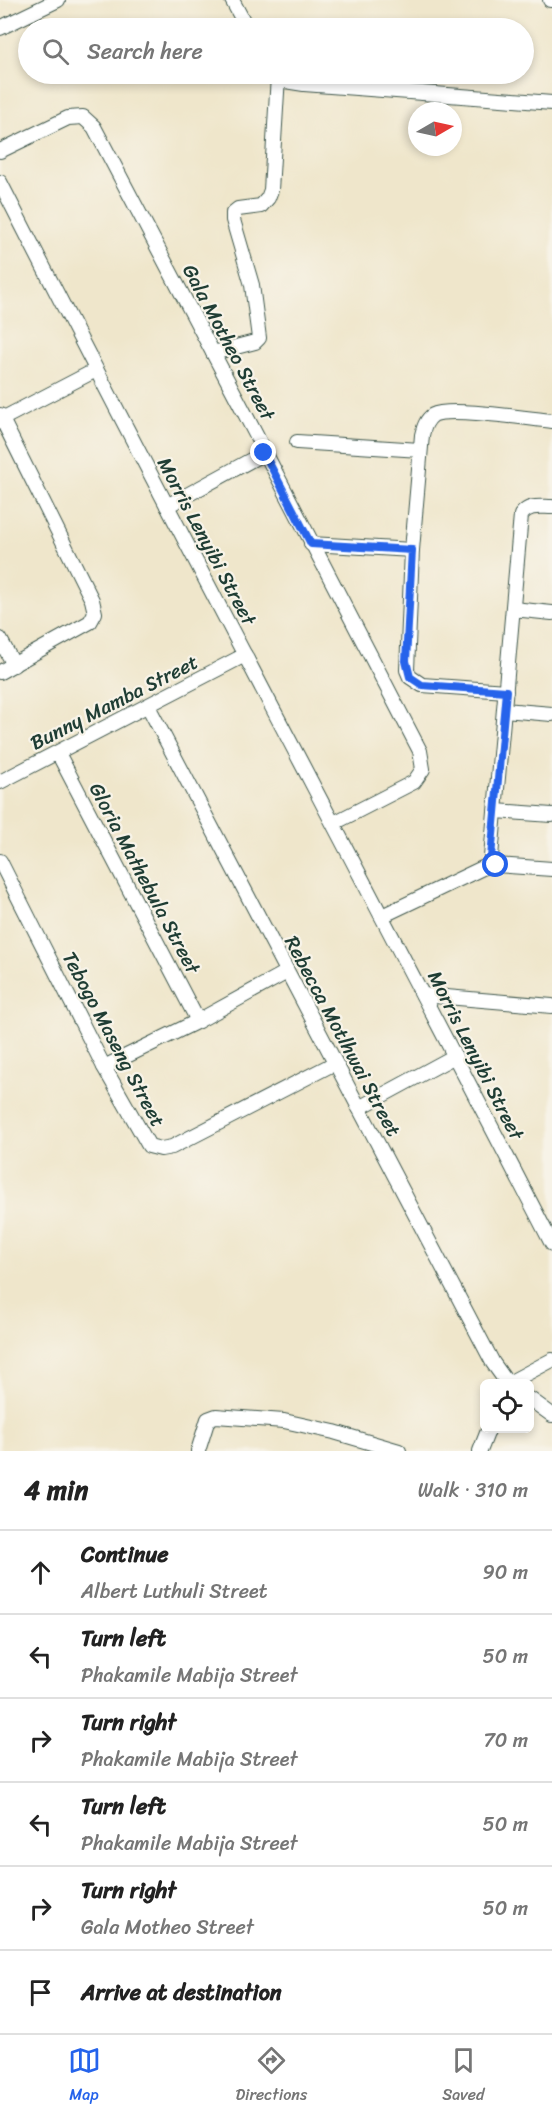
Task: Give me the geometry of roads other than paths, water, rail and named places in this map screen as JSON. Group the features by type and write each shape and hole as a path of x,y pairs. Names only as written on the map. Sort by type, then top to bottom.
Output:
{"street":[{"path":"232,0 242,18"},
{"path":"19,18 52,1"},
{"path":"0,28 18,19"},
{"path":"213,353 255,342 259,338 252,285 233,220 234,213 238,209 261,206 271,190 276,84"},
{"path":"304,84 552,103"},
{"name":"Gala Motheo Street","path":"0,151 68,118 83,117 88,120 213,353 423,761 423,769 414,782 334,823"},
{"name":"Morris Lenyibi Street","path":"0,182 552,1244"},
{"path":"0,672 90,622 95,613 95,607 1,418 96,370"},
{"path":"506,691 422,685 410,677 406,661 412,550 422,435 427,422 440,412 492,414 552,421"},
{"path":"297,442 420,450"},
{"path":"167,506 264,453"},
{"path":"493,862 521,515 531,507 552,507"},
{"path":"311,544 412,550"},
{"path":"513,609 552,613"},
{"path":"0,639 14,665"},
{"name":"Bunny Mamba Street","path":"0,782 245,655"},
{"name":"Rebecca Motlhwai Street","path":"148,706 493,1363 504,1379"},
{"path":"504,710 552,714"},
{"name":"Gloria Mathebula Street","path":"58,753 198,1021"},
{"path":"496,811 552,815"},
{"name":"Tebogo Maseng Street","path":"0,861 104,1067 149,1146 166,1149 335,1063"},
{"path":"493,862 496,865 552,869"},
{"path":"382,916 493,862"},
{"path":"104,1067 198,1021 287,972"},
{"path":"423,995 552,1006"},
{"path":"359,1108 455,1056"},
{"path":"515,1379 552,1360"},
{"path":"534,1402 552,1415"},
{"path":"198,1451 208,1419 216,1416 284,1421 334,1432 399,1451"},
{"path":"480,1451 487,1433"}]}
